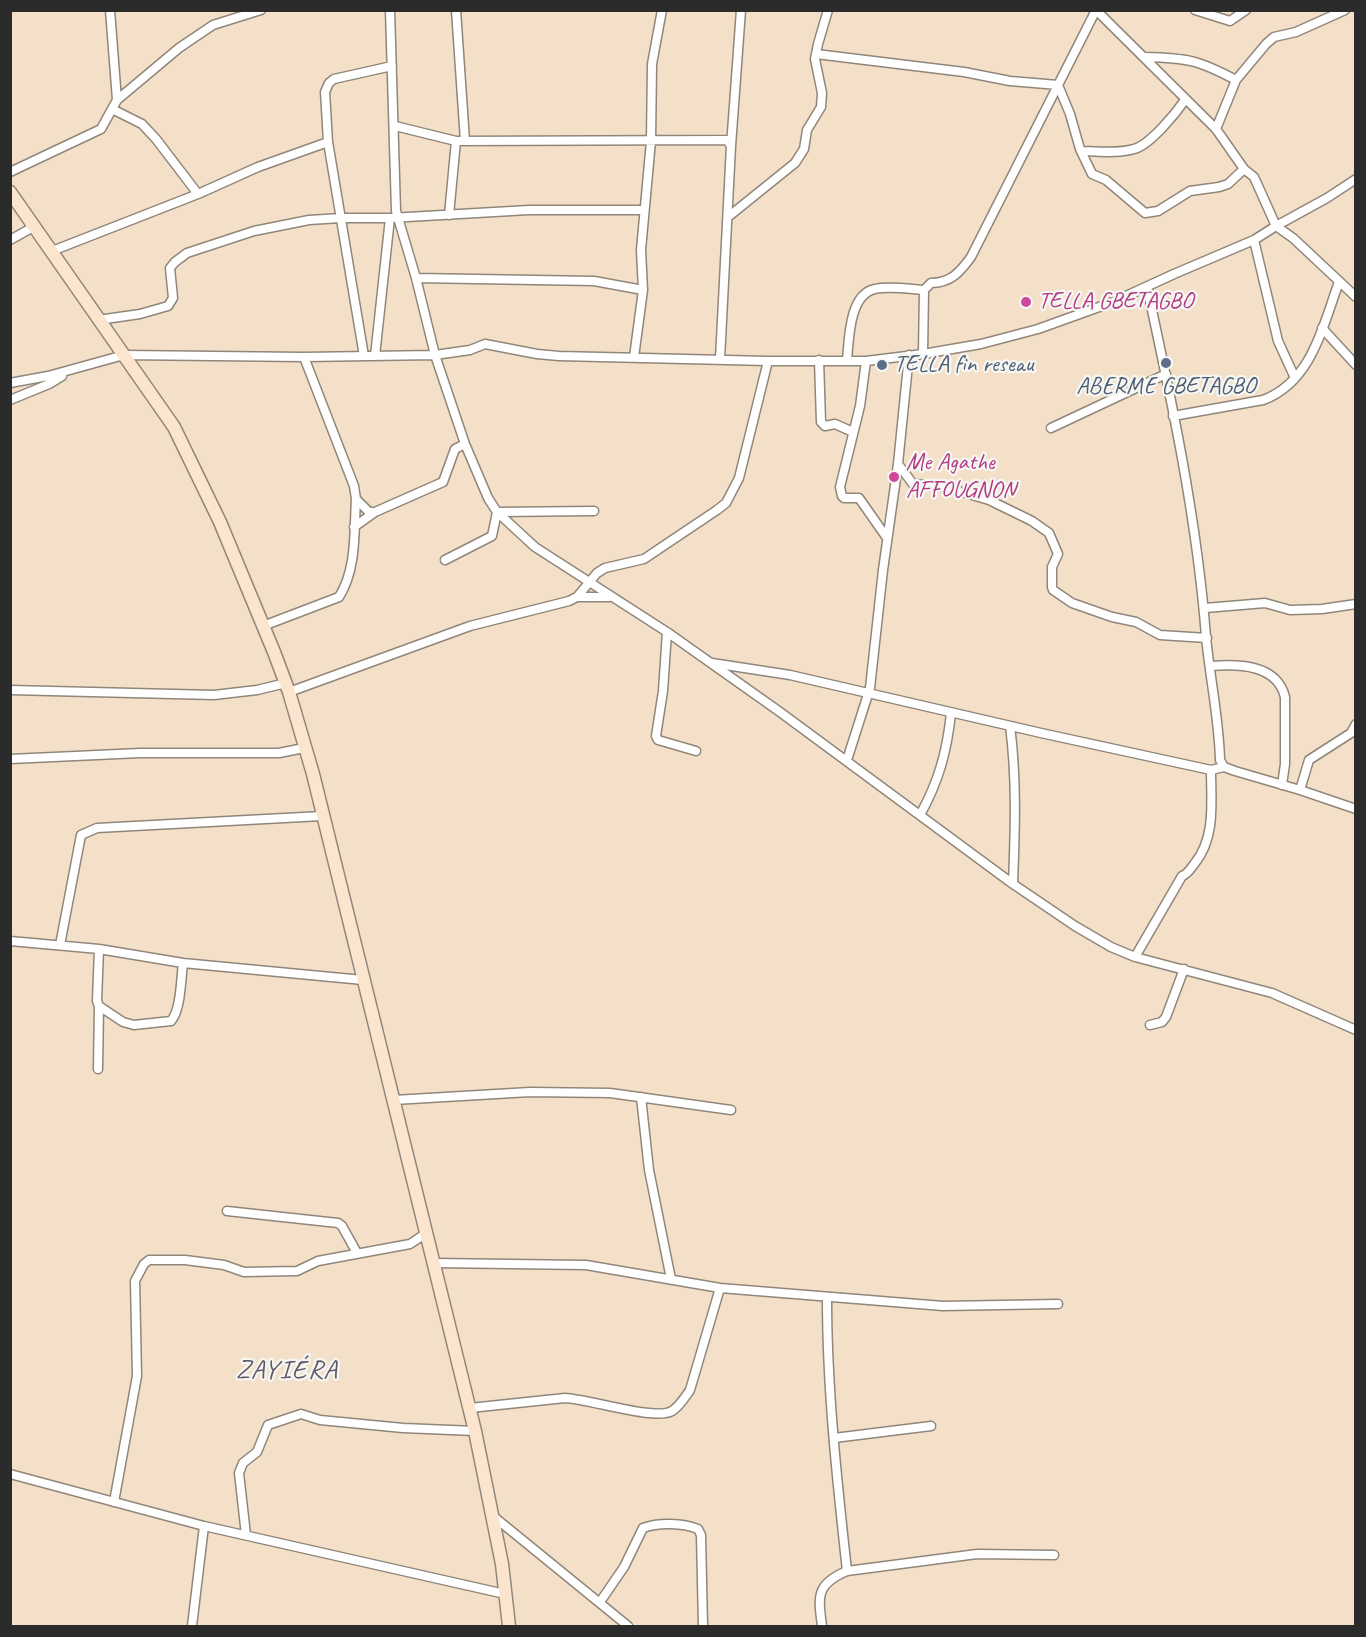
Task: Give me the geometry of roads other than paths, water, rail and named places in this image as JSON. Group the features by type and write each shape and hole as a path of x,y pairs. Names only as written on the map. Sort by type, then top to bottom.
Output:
{"main road":[{"path":"10,192 98,320 152,393 178,436 220,522 287,688 313,774 425,1234 470,1408 493,1516 509,1626"}],"street":[{"path":"110,10 117,100"},
{"path":"375,356 396,211 390,10"},
{"path":"449,215 460,141 456,10"},
{"path":"634,357 643,290 641,250 651,141 652,64 662,10"},
{"path":"720,359 731,146 741,10"},
{"path":"728,217 795,163 804,148 807,130 821,106 822,93 817,74 816,54 828,10"},
{"path":"847,360 853,315 861,298 875,289 924,290 932,283 950,280 971,257 1096,10 1216,129 1244,169 1254,177 1276,226 1356,297"},
{"path":"1195,10 1230,21 1246,10"},
{"path":"1216,129 1236,80 1270,40 1296,32 1345,10"},
{"path":"10,172 101,129 117,100 179,48 213,25 257,11"},
{"path":"816,54 964,72 1010,81 1058,85"},
{"path":"1145,57 1194,60 1236,80"},
{"path":"364,356 328,142 324,92 334,79 392,66"},
{"path":"1058,85 1081,151 1092,174 1106,180 1145,213 1158,211 1190,191 1228,184 1244,169"},
{"path":"1081,151 1138,148 1174,117 1185,100"},
{"path":"112,109 142,124 198,194"},
{"path":"394,126 460,141 724,139 731,146"},
{"path":"52,251 198,194 258,167 328,142"},
{"path":"10,383 70,371 124,355 304,357 435,355 470,350 485,344 537,354 768,361 866,361 923,354 981,344 1038,330 1113,302 1254,240 1356,179"},
{"path":"98,320 140,314 168,306 173,298 170,268 175,262 187,253 254,231 309,220 341,218 394,218 529,210 644,210"},
{"path":"394,218 417,278 435,355 465,444 488,498 497,512 535,547 709,662 1075,927 1135,957 1272,993 1356,1030"},
{"path":"10,240 34,226"},
{"path":"1254,240 1278,340 1295,378"},
{"path":"417,278 594,281 643,290"},
{"path":"1173,416 1263,400 1273,396 1302,372 1311,356 1339,282"},
{"path":"1147,287 1166,374 1195,535 1205,608 1220,760 1224,767"},
{"path":"923,354 924,290"},
{"path":"1322,328 1356,365"},
{"path":"846,760 868,694 898,464 909,355"},
{"path":"263,626 339,597 350,573 356,499 350,475 304,357"},
{"path":"819,360 821,422 825,426 835,424 853,432"},
{"path":"577,597 597,573 605,568 644,559 726,503 739,478 768,361"},
{"path":"866,361 860,406 840,487 842,496 847,499 859,498 887,538"},
{"path":"10,400 49,384 70,371"},
{"path":"1051,428 1166,374"},
{"path":"354,527 375,512 443,482 455,449 465,444"},
{"path":"898,464 913,484 945,487 989,500 1032,521 1049,533 1058,554 1052,567 1052,587 1072,603 1112,617 1136,622 1160,635 1207,638"},
{"path":"356,499 369,512 375,512"},
{"path":"497,512 594,511"},
{"path":"445,560 492,536 497,512"},
{"path":"10,690 214,695 287,688 470,626 577,597 610,597"},
{"path":"1205,608 1265,603 1290,610 1322,609 1356,604"},
{"path":"666,632 663,691 656,736 658,740 696,751"},
{"path":"709,662 790,675 1211,770 1224,767 1356,809"},
{"path":"1210,666 1237,664 1259,669 1271,677 1284,691 1286,697 1285,764 1282,785"},
{"path":"920,814 930,796 944,759 951,713"},
{"path":"1300,790 1309,760 1351,733 1356,724"},
{"path":"1010,726 1016,803 1013,884"},
{"path":"10,759 140,753 279,753 304,748"},
{"path":"1135,957 1182,876 1198,860 1207,843 1211,770"},
{"path":"60,945 81,835 98,828 322,816"},
{"path":"10,941 99,949 183,963 363,980"},
{"path":"98,1069 99,949"},
{"path":"99,1006 123,1022 134,1025 171,1021 178,1005 183,963"},
{"path":"1150,1025 1162,1022 1166,1017 1184,969"},
{"path":"394,1100 530,1092 610,1093 731,1110"},
{"path":"641,1097 649,1170 670,1280"},
{"path":"227,1211 338,1223 357,1253"},
{"path":"114,1502 137,1376 135,1281 144,1264 149,1260 185,1260 224,1265 244,1272 297,1270 318,1261 410,1244 425,1234"},
{"path":"434,1263 586,1265 720,1288 943,1306 1058,1304"},
{"path":"470,1408 572,1398 643,1413 670,1412 682,1402 690,1389 720,1288"},
{"path":"827,1298 827,1346 847,1571"},
{"path":"246,1535 239,1473 243,1463 257,1452 268,1425 301,1414 320,1420 403,1428 475,1431"},
{"path":"834,1438 931,1426"},
{"path":"10,1474 204,1526 505,1594"},
{"path":"493,1516 628,1626"},
{"path":"600,1602 624,1567 644,1528 688,1525 698,1529 701,1535 703,1626"},
{"path":"192,1626 204,1526"},
{"path":"822,1626 819,1606 822,1587 833,1577 847,1571 977,1554 1054,1555"}],"place":[{"name":"TELLA GBETAGBO","path":"1026,302"},
{"name":"ABERME GBETAGBO","path":"1166,363"},
{"name":"TELLA fin reseau","path":"882,365"},
{"name":"Me Agathe AFFOUGNON","path":"894,477"}],"district":[{"name":"ZAYIÉRA","path":"287,1371"}]}
